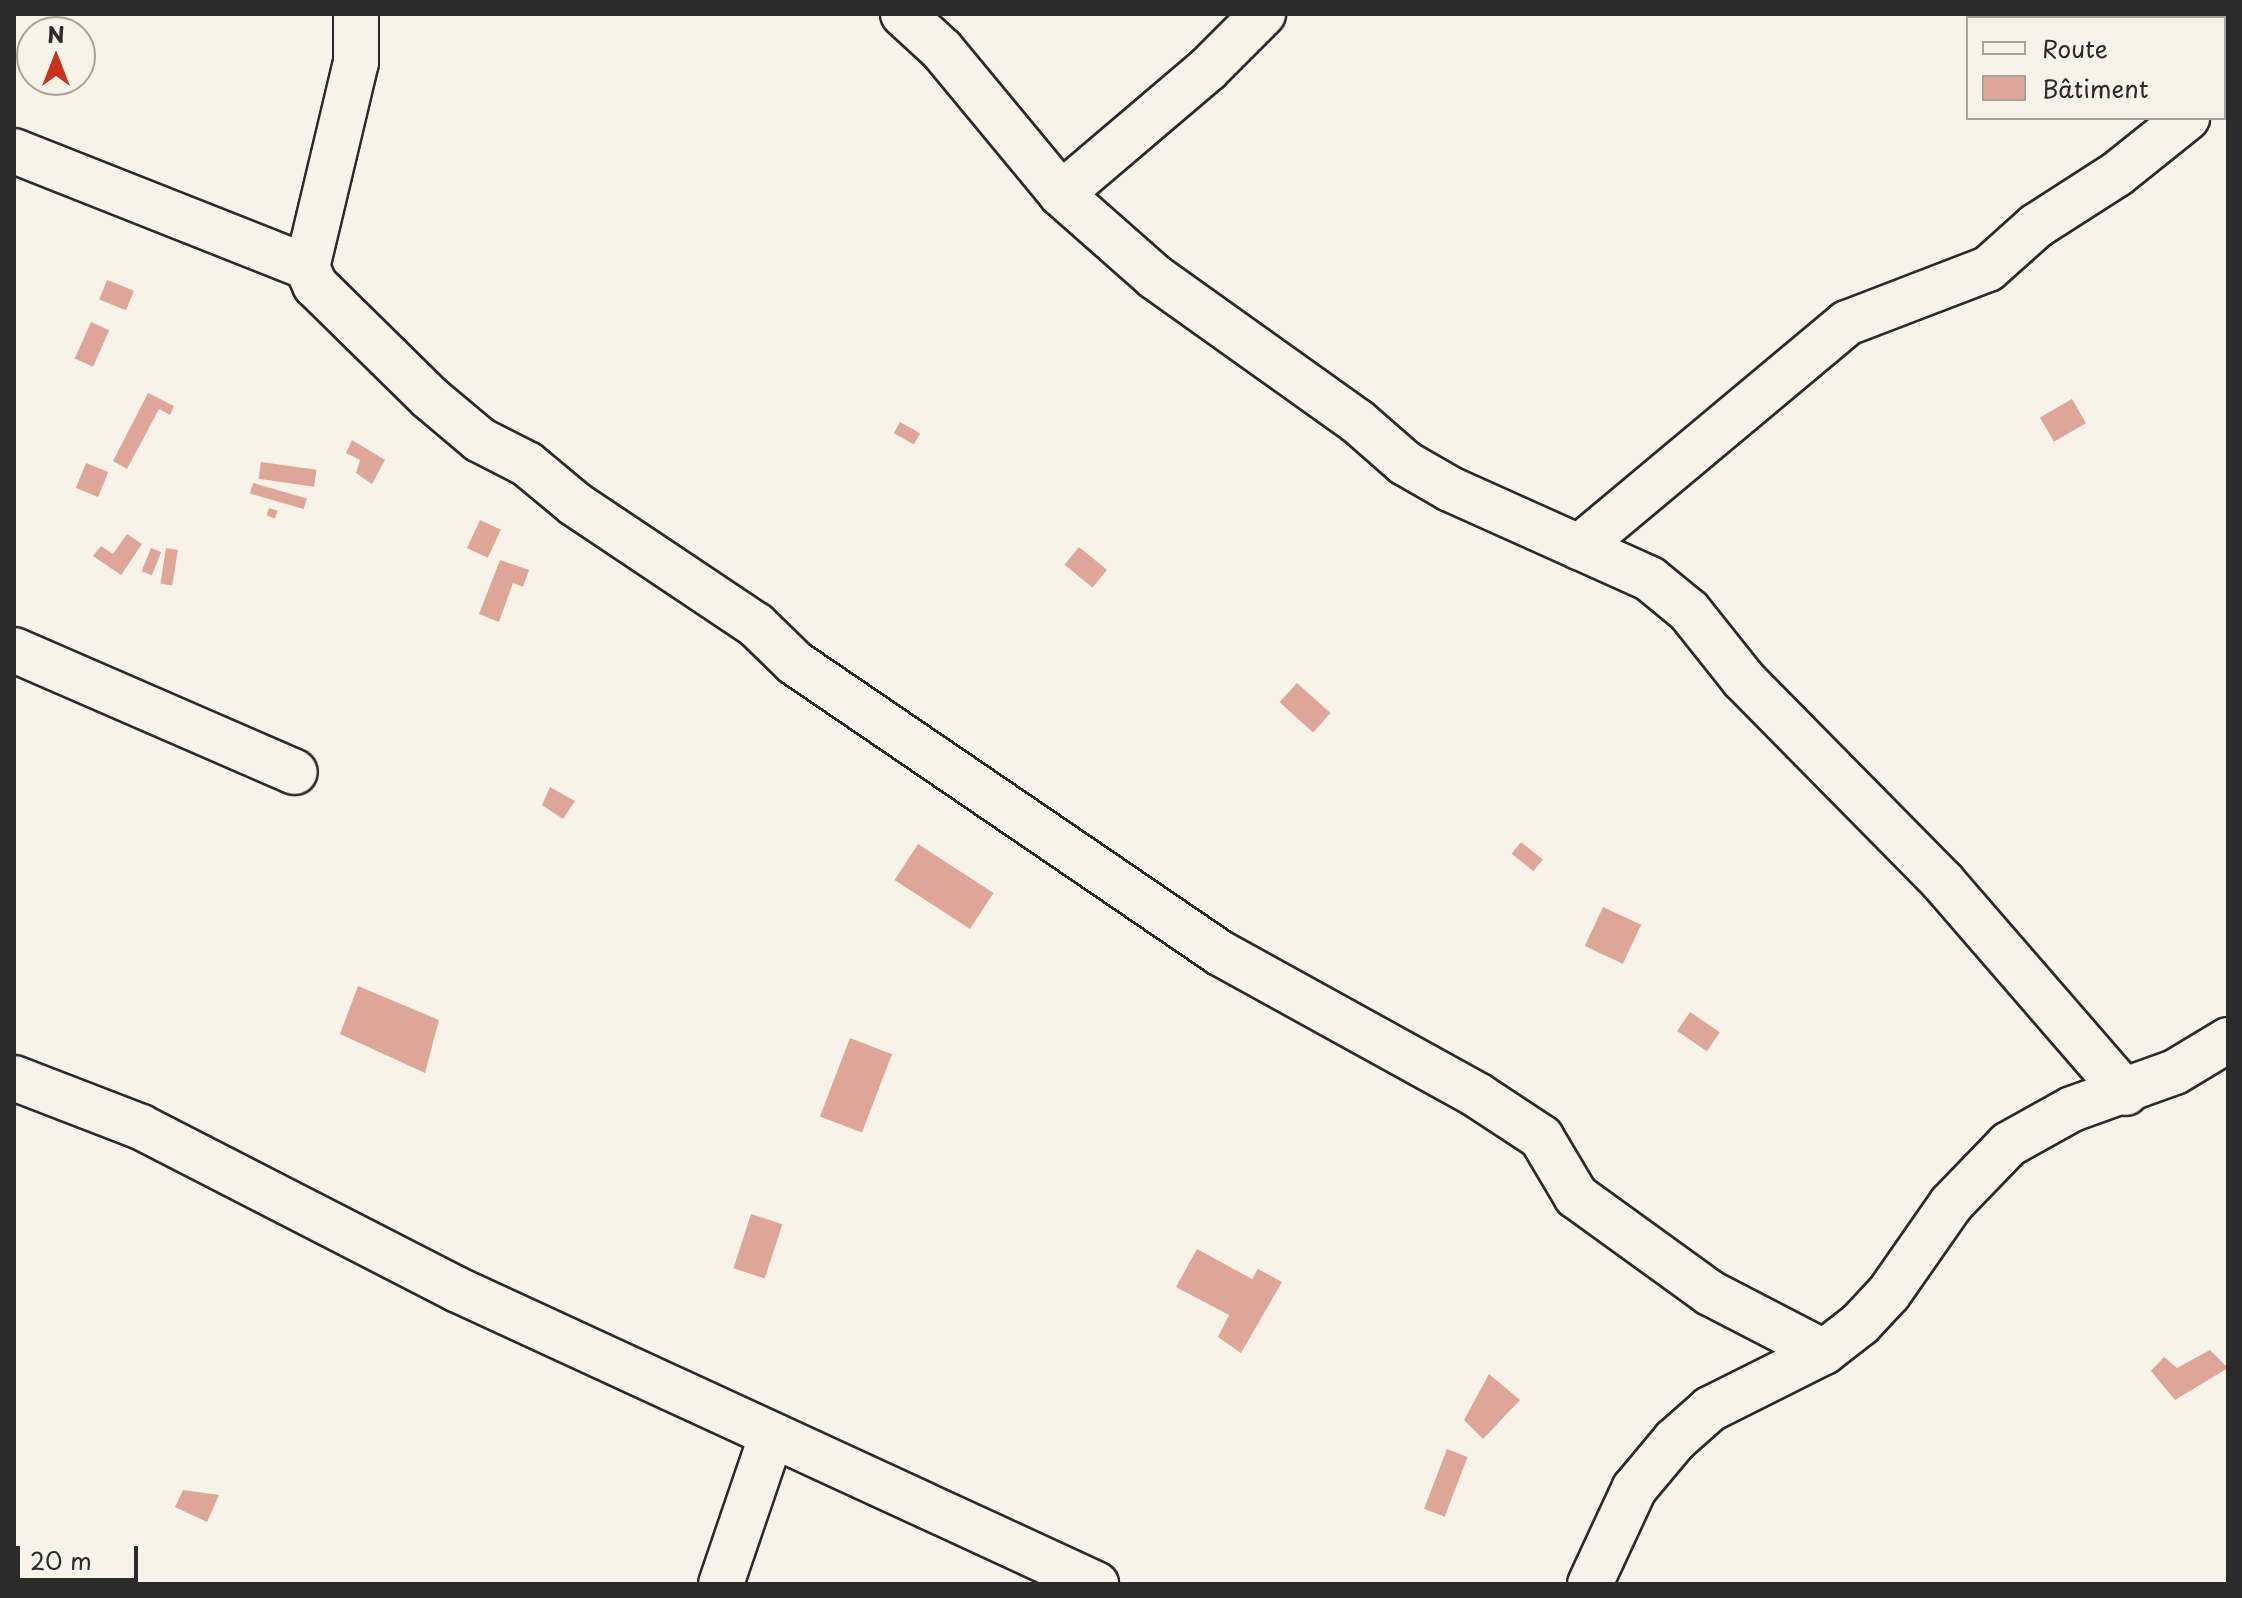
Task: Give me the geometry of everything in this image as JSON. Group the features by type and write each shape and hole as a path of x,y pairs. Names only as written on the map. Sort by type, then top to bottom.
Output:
{"street":[{"path":"356,14 356,62 307,267 315,285 480,440 527,464 575,504 756,625 795,663 1220,953 1477,1095 1541,1137 1576,1196 1710,1293 1824,1352"},
{"path":"903,14 942,50 1061,194 1155,277 1357,421 1405,463 1650,579 1689,611 1743,679 1943,882 2126,1093"},
{"path":"1061,194 1208,69 1263,14"},
{"path":"1579,547 1847,323 1988,269 2036,226 2117,174 2184,120"},
{"path":"14,151 307,267"},
{"path":"14,650 295,772"},
{"path":"1590,1584 1634,1489 1675,1440 1743,1389 1824,1352 1889,1293 1951,1204 2009,1144 2072,1109 2126,1093 2228,1040"},
{"path":"14,1078 141,1127 456,1289 771,1437 1096,1584"},
{"path":"721,1584 771,1437"}],"building":[{"path":"107,280 134,291 126,310 99,299"},
{"path":"91,322 109,330 93,367 75,359"},
{"path":"148,393 174,406 170,415 159,409 127,469 113,461"},
{"path":"2072,399 2086,423 2054,442 2040,418"},
{"path":"900,422 920,433 914,445 894,433"},
{"path":"352,440 385,460 372,484 356,473 360,460 346,453"},
{"path":"261,462 316,470 314,487 259,479"},
{"path":"86,463 108,472 98,497 76,488"},
{"path":"253,483 307,498 304,509 250,494"},
{"path":"269,508 278,511 275,518 267,516"},
{"path":"480,520 501,530 488,558 467,548"},
{"path":"127,534 142,544 121,575 93,556 101,546 113,554"},
{"path":"1079,547 1107,570 1093,588 1065,565"},
{"path":"151,548 161,552 152,575 142,571"},
{"path":"166,548 178,550 172,585 160,584"},
{"path":"500,560 529,570 523,587 513,583 499,622 479,614"},
{"path":"1297,683 1330,713 1313,732 1280,702"},
{"path":"550,787 575,801 563,819 542,805"},
{"path":"1521,842 1543,860 1533,871 1512,854"},
{"path":"918,844 993,893 970,929 895,880"},
{"path":"1603,907 1641,925 1623,964 1585,946"},
{"path":"358,986 439,1020 425,1073 340,1034"},
{"path":"1690,1012 1720,1032 1707,1051 1677,1031"},
{"path":"850,1038 892,1054 862,1133 820,1116"},
{"path":"751,1214 782,1224 765,1278 733,1268"},
{"path":"1197,1249 1252,1279 1258,1269 1282,1282 1241,1353 1218,1337 1229,1315 1176,1287"},
{"path":"2210,1350 2228,1368 2175,1400 2151,1371 2164,1357 2177,1368"},
{"path":"1489,1374 1520,1400 1483,1439 1464,1420"},
{"path":"1447,1449 1468,1457 1445,1517 1424,1509"},
{"path":"183,1490 219,1495 207,1522 175,1507"}]}
